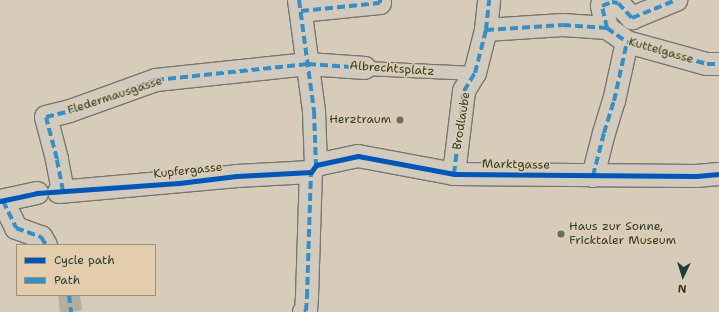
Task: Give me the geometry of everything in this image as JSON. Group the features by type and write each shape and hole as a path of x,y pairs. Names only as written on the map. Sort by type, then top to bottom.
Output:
{"street":[{"path":"304,312 306,311 307,297 314,111 300,5 380,3 380,0"},
{"name":"Brodlaube","path":"454,174 464,91 475,73 486,30 489,0"},
{"path":"486,30 563,25 607,28 602,6 611,1 618,3 632,18 676,0"},
{"name":"Kuttelgasse","path":"607,28 627,42 706,64 719,64"},
{"path":"593,176 614,101 627,42"},
{"name":"Albrechtsplatz","path":"308,64 364,68"},
{"name":"Fledermausgasse","path":"61,192 57,159 46,117 70,111 156,80 308,64"},
{"name":"Marktgasse","path":"313,168 358,156 454,174 696,176 719,174"},
{"name":"Kupfergasse","path":"61,192 179,183 313,168"},
{"path":"37,193 2,201 16,228 41,237 45,244"}],"lane":[{"name":"Albrechtsplatz","path":"364,68 475,73"}],"tunnel":[{"path":"69,296 71,312"}],"marked path":[{"path":"299,0 314,111 316,165"},
{"path":"301,11 380,3 380,0"},
{"path":"454,174 464,91 475,73 486,30 489,0"},
{"path":"607,28 602,6 612,2 618,3 632,18 676,0"},
{"path":"486,30 563,25 607,28 627,42 707,64 719,64"},
{"path":"593,176 614,101 627,42"},
{"path":"63,191 57,159 46,117 70,111 156,80 308,64 365,68"},
{"path":"304,312 306,311 307,297 311,172"},
{"path":"3,201 16,228 41,237 45,244"},
{"path":"69,296 71,312"}],"cycle path":[{"path":"0,201 37,193 179,183 237,176 311,172 316,165 358,156 454,174 696,176 719,174"}],"place":[{"name":"Herztraum","path":"400,120"},
{"name":"Haus zur Sonne, Fricktaler Museum","path":"561,234"}]}
